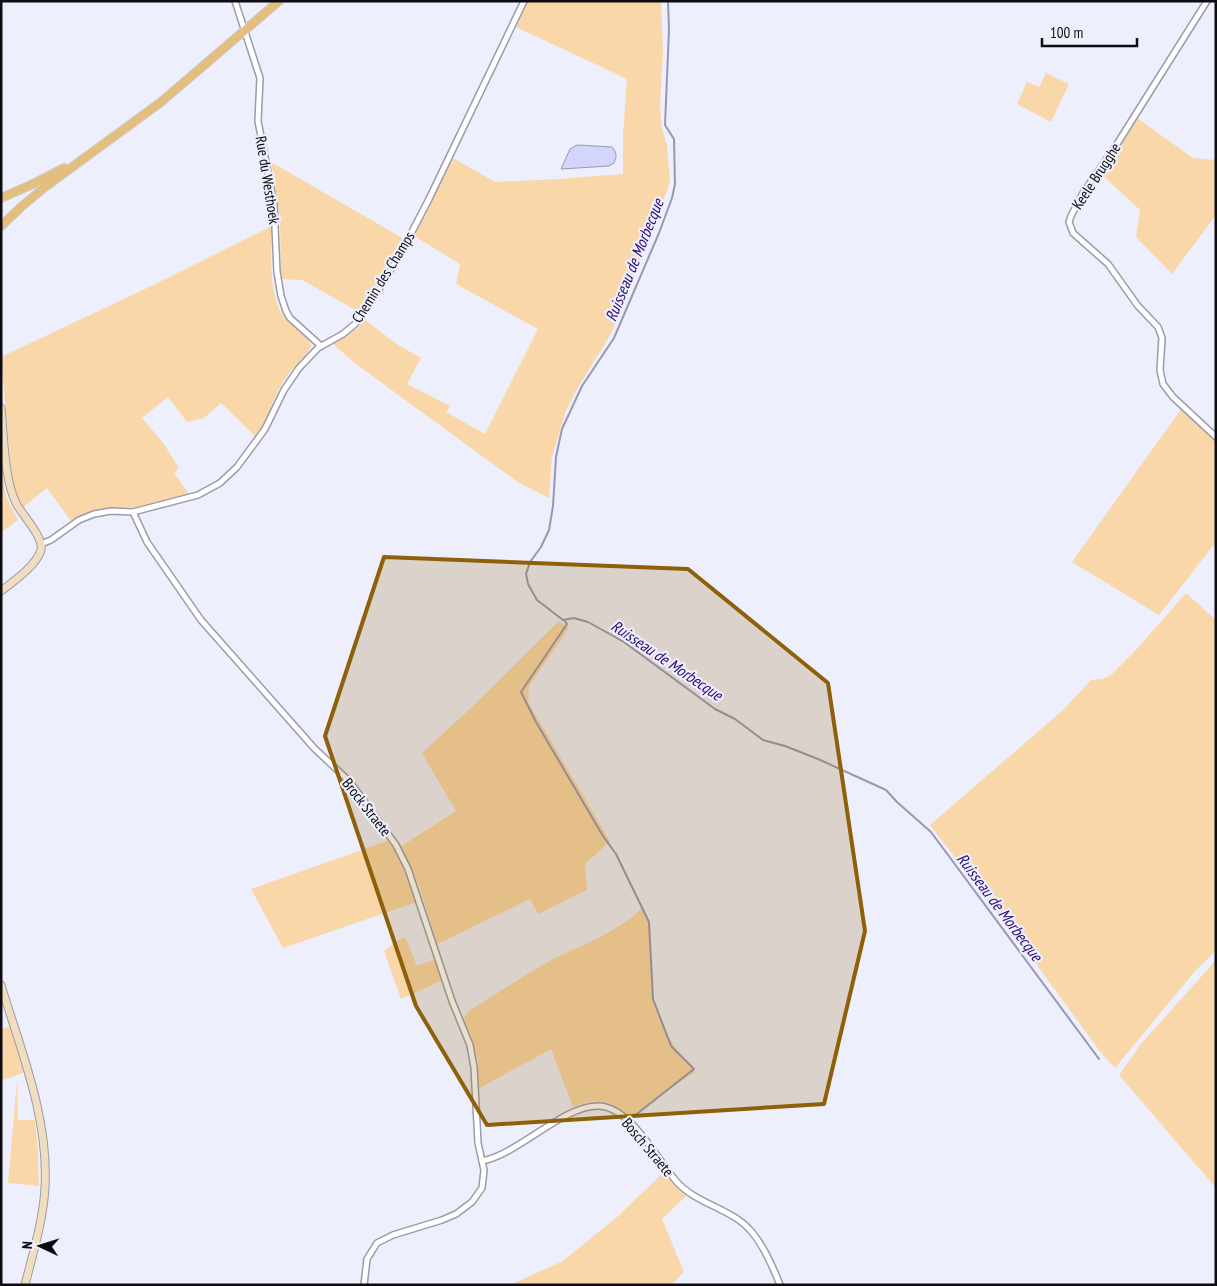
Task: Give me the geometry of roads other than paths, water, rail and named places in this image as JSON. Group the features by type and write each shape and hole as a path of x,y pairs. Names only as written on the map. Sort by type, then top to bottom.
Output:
{"main road":[{"path":"1,226 34,196 160,102 279,1"},
{"path":"1,198 40,181 90,154"}],"street":[{"name":"Rue du Westhoek","path":"235,1 260,78 258,121 274,204 280,296 290,318 321,346"},
{"name":"Chemin des Champs","path":"42,544 51,540 79,520 94,514 111,511 133,512 198,495 225,479 237,467 262,435 284,390 296,372 312,353 343,334 355,324 392,268 462,132 524,1"},
{"name":"Keele Brugghe","path":"1206,1 1117,144 1086,188 1073,212 1070,222 1073,233 1108,264 1138,306 1158,327 1162,338 1160,370 1163,384 1173,397 1216,437"},
{"path":"1,408 11,491 20,510 42,544 40,554 34,562 1,591"},
{"name":"Brock Straete","path":"133,512 139,527 152,549 201,620 314,748 354,786 400,852 408,869 452,1001 470,1045 474,1067 478,1143 482,1161 483,1184 476,1198 452,1216 381,1240 367,1259 364,1285"},
{"path":"1,985 36,1098 45,1153 43,1210 24,1285"},
{"name":"Bosch Straete","path":"482,1161 498,1156 577,1111 595,1106 611,1108 621,1114 636,1129 680,1185 695,1196 736,1218 751,1231 764,1251 780,1285"}],"water":[{"path":"577,145 612,147 615,151 616,159 609,166 561,169 570,149"}],"waterway":[{"name":"Ruisseau de Morbecque","path":"668,1 669,30 665,125 674,139 675,184 672,198 614,338 582,386 562,429 556,457 553,506 549,530 541,547 530,562 526,574 528,584 537,600 563,620 574,618 588,622 624,642 715,709 735,719 763,740 785,746 818,759 886,790 931,832 1099,1059"},
{"path":"564,620 567,624 521,692 536,722 603,836 616,854 649,922 653,999 671,1046 694,1069 633,1117"}]}
